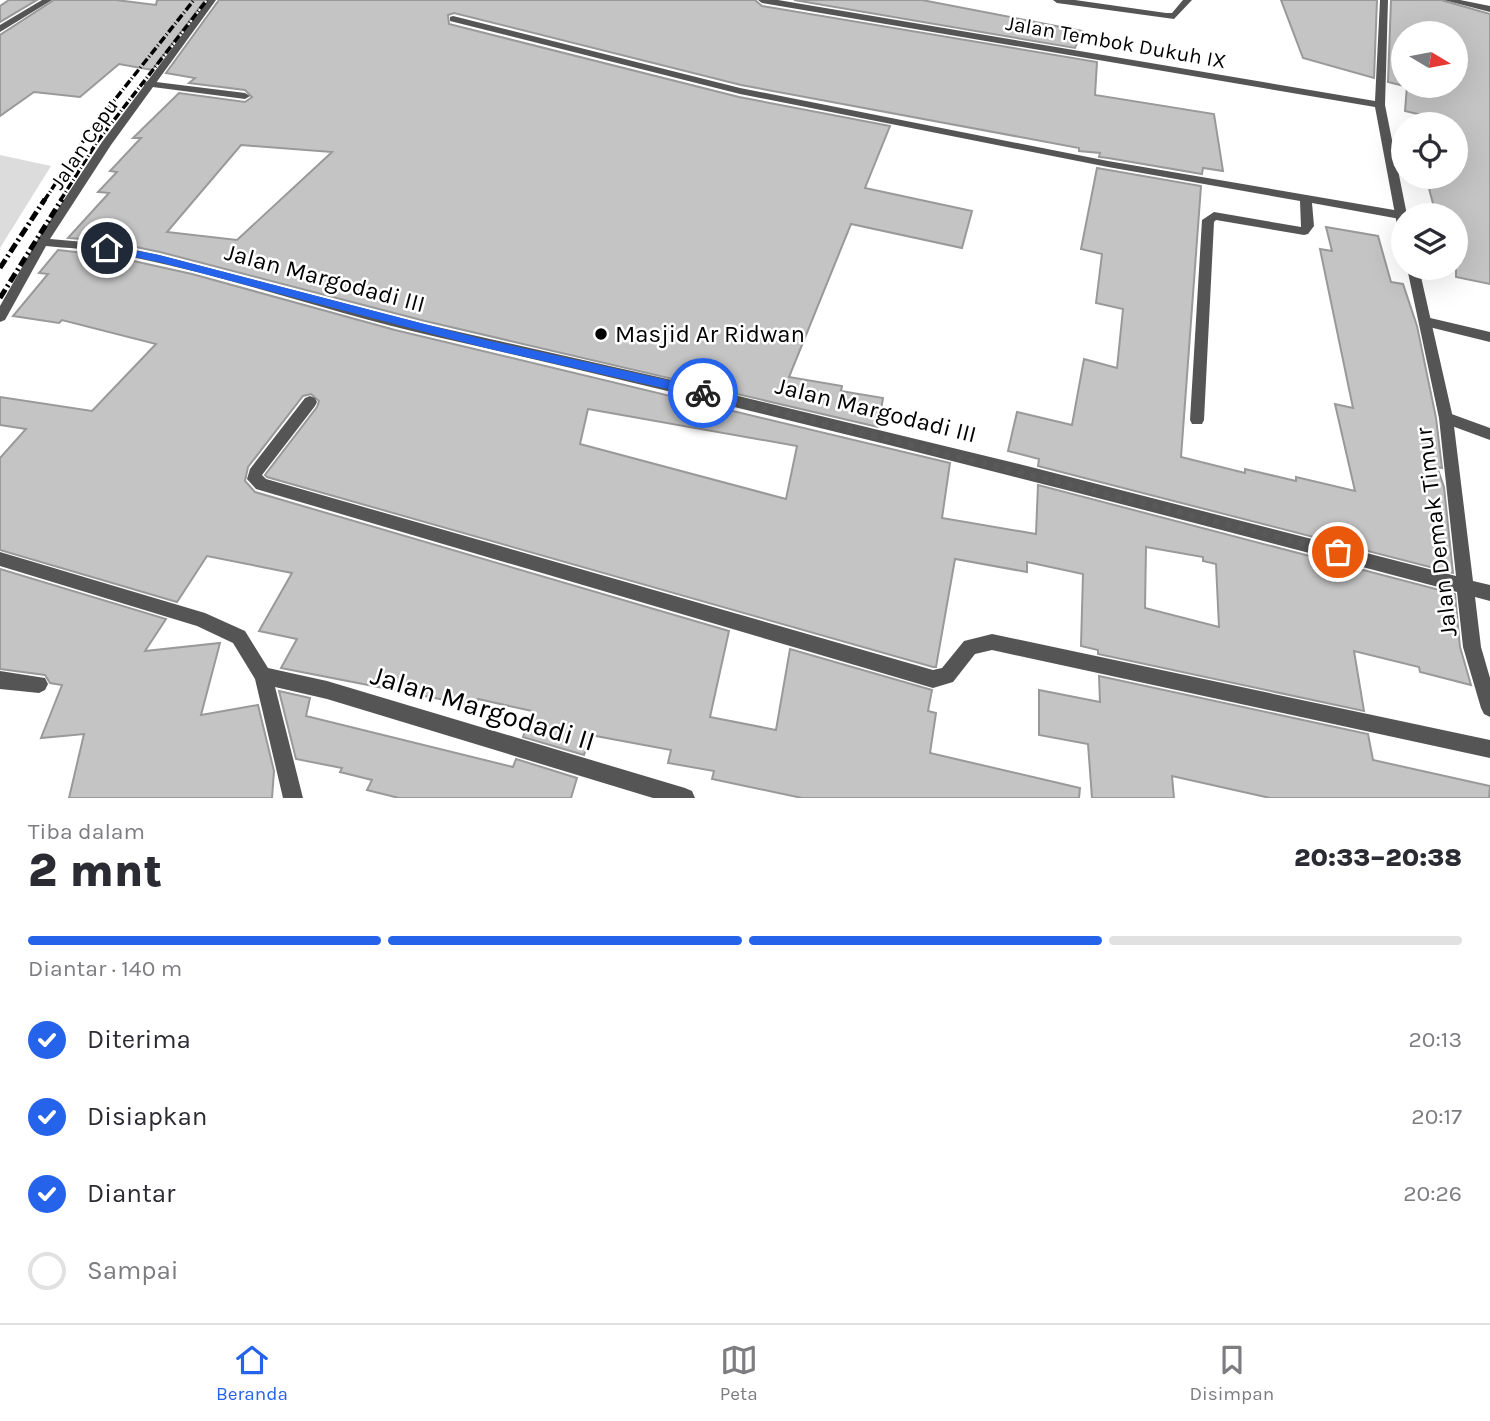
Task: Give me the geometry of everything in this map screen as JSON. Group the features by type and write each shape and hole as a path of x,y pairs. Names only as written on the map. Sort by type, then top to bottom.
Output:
{"street":[{"path":"0,29 48,0"},
{"name":"Jalan Cepu","path":"0,317 42,242 148,84 212,0"},
{"name":"Jalan Tembok Dukuh IX","path":"762,0 1380,105"},
{"path":"1057,0 1166,16 1174,16 1188,0"},
{"path":"1384,0 1380,105 1398,203"},
{"path":"1448,0 1490,9"},
{"path":"453,19 740,91 1057,154 1391,213"},
{"path":"148,84 245,96"},
{"path":"1197,420 1208,220 1214,216 1304,231 1308,226 1306,199"},
{"name":"Jalan Margodadi III","path":"42,242 107,248 159,259 436,332 685,388 1031,473 1490,593"},
{"name":"Jalan Demak Timur","path":"1416,280 1446,418 1464,587 1475,658 1490,708"},
{"path":"1426,322 1490,337"},
{"path":"310,402 255,473 255,479 261,484 933,679 947,676 970,647 992,642 1490,749"},
{"path":"1446,418 1490,434"},
{"path":"0,559 224,628 239,637 263,676 293,798"},
{"name":"Jalan Margodadi II","path":"263,676 327,691 685,798"},
{"path":"0,680 39,684"}],"shaded area":[{"path":"0,155 51,166 0,248"}],"building":[{"path":"9,0 37,0 0,22 0,6"},
{"path":"54,0 116,0 156,5 157,0 205,0 152,70 119,64 80,97 34,92 0,116 0,35"},
{"path":"219,0 755,0 762,6 1097,62 1095,95 1214,114 1223,171 1203,168 1202,174 1099,157 1100,153 1079,151 1079,148 741,85 454,13 448,15 449,24 739,97 890,126 865,188 972,211 962,248 851,224 789,377 842,386 841,391 883,398 878,427 425,321 160,252 107,241 68,238 109,193 98,192 117,172 110,171 141,138 133,138 179,93 245,102 252,97 245,90 189,83 195,78 166,73","holes":["241,145 332,152 237,240 167,232"]},
{"path":"794,0 922,0 1082,31 1075,48"},
{"path":"1281,0 1377,0 1374,78 1303,58"},
{"path":"1391,0 1441,0 1490,14 1490,284 1468,279 1468,203 1433,203 1429,189 1468,189 1468,112 1405,111 1406,98 1468,98 1468,21 1391,21 1391,83 1388,82"},
{"path":"1097,168 1201,186 1181,457 1245,473 1245,469 1296,481 1296,477 1355,491 1335,404 1353,408 1320,249 1332,251 1326,227 1378,236 1391,282 1403,284 1417,326 1436,418 1442,468 1437,467 1444,487 1453,573 1038,466 1039,459 1008,451 1017,412 1072,425 1084,359 1117,368 1123,309 1096,303 1102,254 1081,249"},
{"path":"58,250 111,256 192,274 395,330 950,463 942,518 1036,534 1038,485 1455,594 1460,647 1471,685 1420,672 1419,667 1354,651 1364,711 1098,654 1098,650 1081,646 1083,574 1027,562 1027,572 955,559 936,667 933,667 267,477 265,475 317,407 319,401 311,394 303,396 248,467 245,481 255,492 729,631 710,717 776,730 790,649 932,690 928,711 936,713 930,753 1080,788 1079,798 802,798 712,779 714,771 668,763 671,750 590,735 584,755 523,737 532,711 478,699 476,706 281,668 297,639 259,631 292,573 207,556 177,602 0,550 0,458 26,429 0,425 0,397 92,411 156,344 62,320 59,323 13,316 48,274 39,273","holes":["588,409 797,446 786,499 580,444","1146,547 1203,557 1203,561 1216,564 1219,627 1145,608"]},
{"path":"0,569 166,619 145,651 220,643 201,715 258,705 274,771 272,798 69,798 84,734 41,738 62,685 50,683 45,675 0,669"},
{"path":"1099,676 1368,734 1373,760 1490,786 1489,798 1270,798 1172,776 1174,798 1092,798 1088,744 1039,735 1039,690 1100,702"},
{"path":"279,691 310,698 306,716 513,767 516,759 577,778 571,798 399,798 367,790 372,780 340,772 342,768 296,759"}],"railway":[{"path":"44,201 90,131 194,0"},
{"path":"60,201 97,142 207,0"},
{"path":"0,268 45,199"},
{"path":"0,298 62,199"}],"way so far":[{"path":"703,393 1338,552"}],"place":[{"name":"Masjid Ar Ridwan","path":"601,334"}],"route":[{"path":"107,248 159,259 486,344 703,393"}]}
